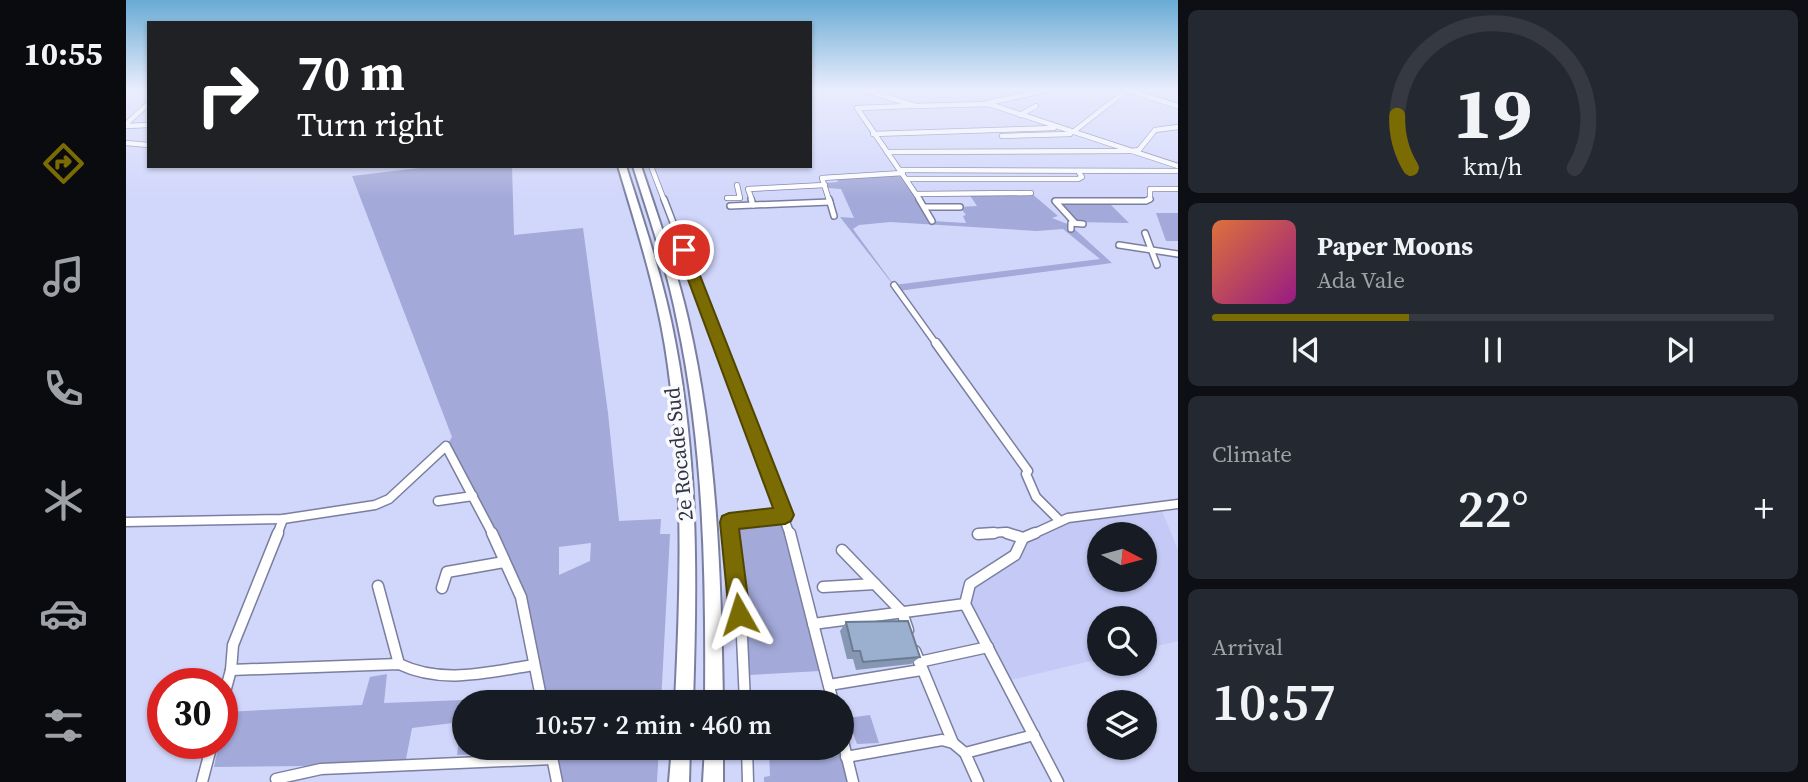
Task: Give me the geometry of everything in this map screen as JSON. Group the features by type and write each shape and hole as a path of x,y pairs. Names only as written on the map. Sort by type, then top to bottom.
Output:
{"highway":[{"name":"2e Rocade Sud","path":"623,168 660,294 682,428 687,511 684,690"},
{"name":"2e Rocade Sud","path":"638,168 676,291 699,413 712,563 714,690"},
{"path":"679,782 680,760"},
{"path":"713,782 714,760"}],"street":[{"path":"868,125 904,174 932,221"},
{"path":"1053,125 1178,169"},
{"path":"1002,133 1075,133 1084,125"},
{"path":"887,152 1132,151 1139,150 1154,130 1178,127"},
{"path":"873,134 1002,133 1061,128"},
{"path":"126,144 147,145"},
{"path":"652,168 785,515 830,690"},
{"path":"834,216 822,178 1178,169"},
{"path":"904,174 1078,179 1082,177 1078,171"},
{"path":"727,198 740,198 738,188 748,190 825,185"},
{"path":"1083,224 1073,226 1055,201 1146,201 1150,199 1147,190 1178,189"},
{"path":"748,190 753,205"},
{"path":"916,194 1031,193"},
{"path":"730,206 830,202"},
{"path":"925,207 960,207"},
{"path":"1145,233 1157,265"},
{"path":"1119,245 1178,254"},
{"path":"894,285 1028,471 1026,474 1036,497 1059,521"},
{"path":"126,522 283,519 337,513 389,499 446,446 521,597 539,690"},
{"path":"438,501 473,496"},
{"path":"1058,782 964,604 970,584 1015,555 1023,538 1059,521 1178,504"},
{"path":"744,690 742,637 729,522 785,515"},
{"path":"231,668 233,645 283,519"},
{"path":"978,534 1005,532 1023,538"},
{"path":"842,551 902,612 920,666 953,743"},
{"path":"442,588 447,572 504,562"},
{"path":"823,587 875,584"},
{"path":"378,586 399,664"},
{"path":"813,624 964,604"},
{"path":"829,685 920,666 988,647"},
{"path":"238,670 399,664 415,674 436,676 534,665"},
{"path":"965,752 1034,735"},
{"path":"854,756 943,740 953,743 965,752 978,782"},
{"path":"202,782 208,759"},
{"path":"276,779 321,769 452,760"},
{"path":"552,760 557,782"},
{"path":"747,760 748,782"},
{"path":"847,760 853,782"}],"shaded area":[{"path":"419,168 512,168 514,235 583,228 608,413 619,521 661,519 660,534 670,534 662,690 540,690 521,597 446,446 452,437 352,176","holes":["591,543 590,561 559,575 559,547"]},
{"path":"903,173 932,221 966,223 963,216 966,215 960,207 977,206 969,194 1031,193 1058,216 1052,218 1070,225 1112,263 898,291 840,217 854,218 841,189 828,188 826,183 838,182 836,178","holes":["890,222 1037,231 1063,229 1100,259 894,285 853,229 859,225"]},
{"path":"1057,202 1109,203 1129,223 1076,222"},
{"path":"1156,213 1178,213 1178,241 1166,241"},
{"path":"1160,506 1178,550 1178,641 1157,646 1157,606 1087,606 1087,662 1006,681 965,604 970,584 1015,555 1023,538 1051,525"},
{"path":"782,519 820,671 749,675 734,531 737,526"},
{"path":"387,674 384,703 452,700 452,723 412,728 406,759 304,766 214,767 216,759 238,759 238,711 362,705 370,677"},
{"path":"870,715 879,743 857,744 854,736 854,717"},
{"path":"553,760 658,760 657,782 557,782"},
{"path":"769,760 844,760 849,782 764,782 764,777 770,776"}],"building":[{"path":"908,621 920,657 863,662 860,651 853,651 846,622"}],"route":[{"path":"684,250 785,515 729,522 739,614"}]}
